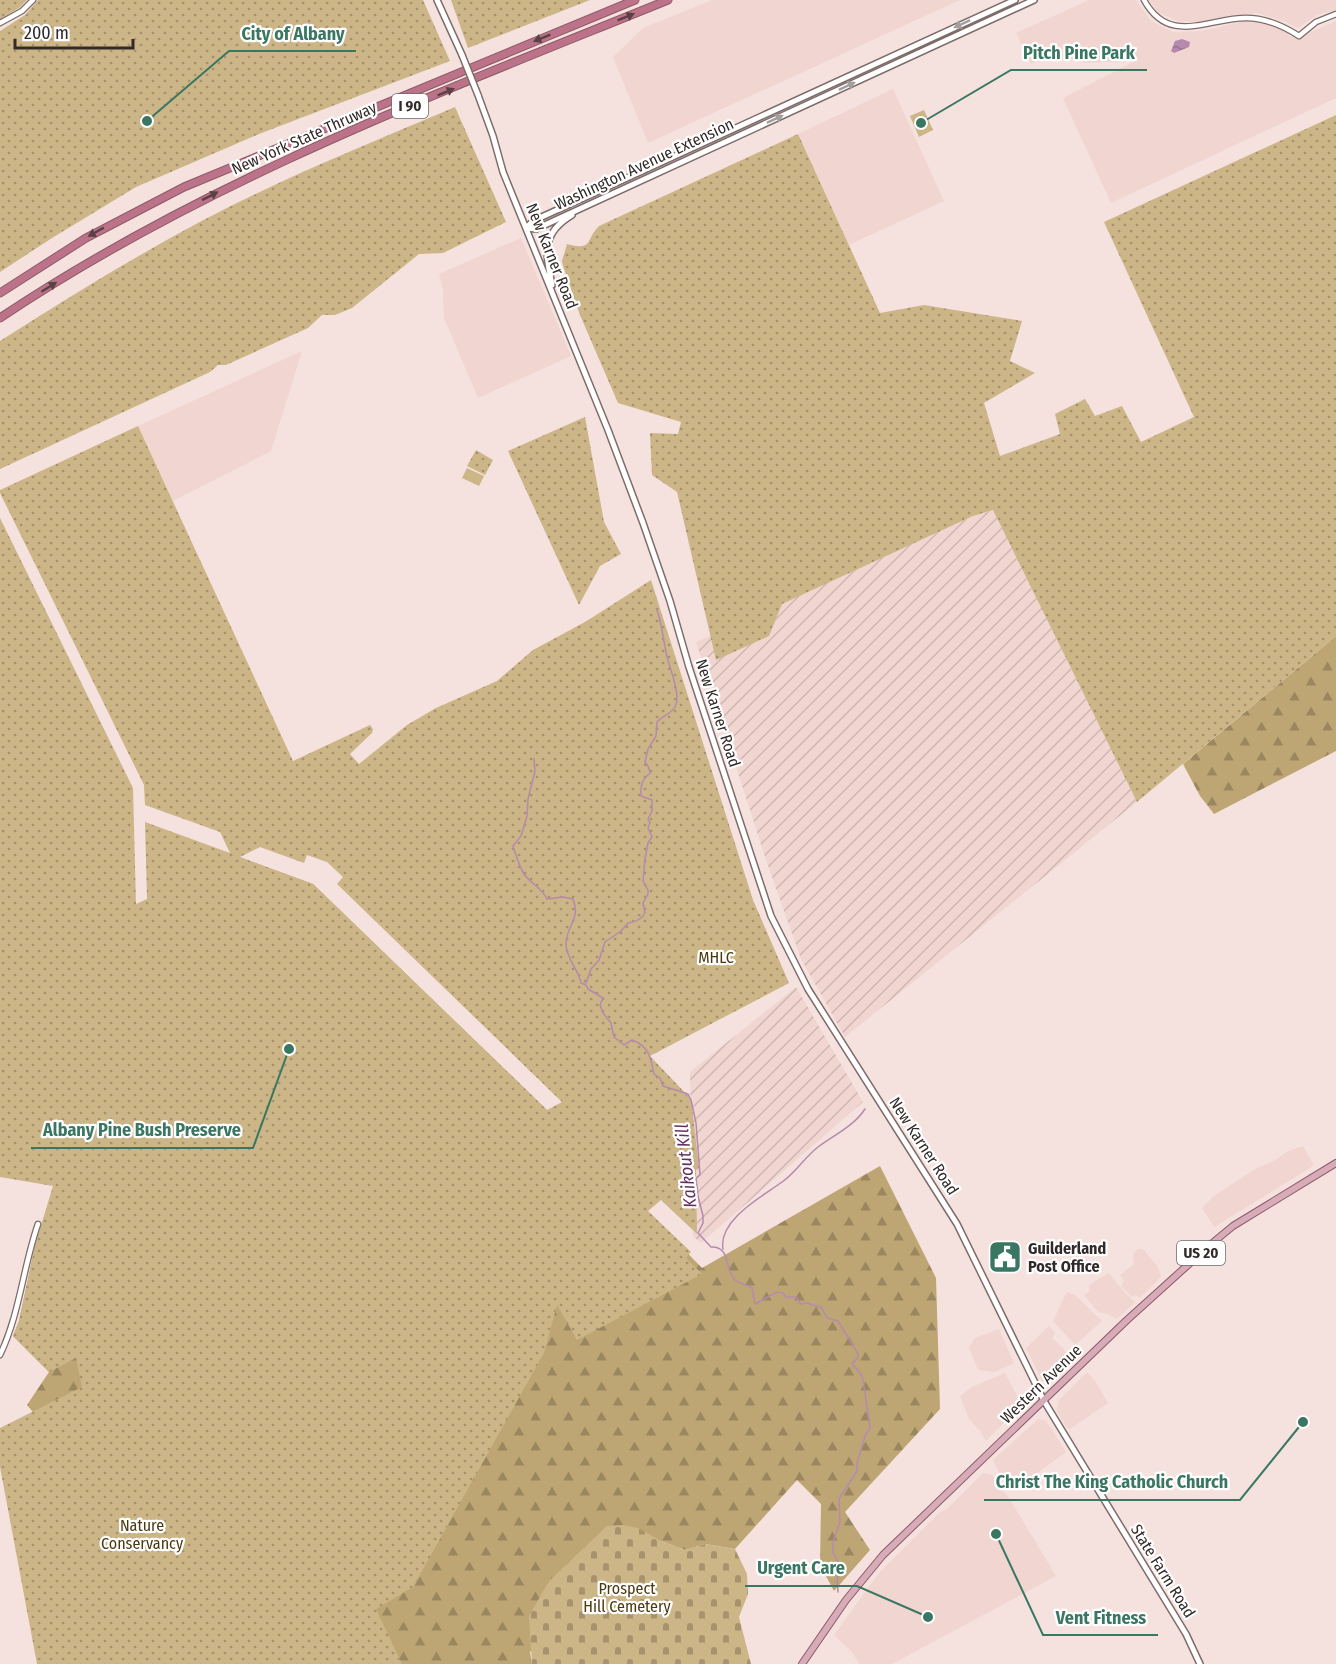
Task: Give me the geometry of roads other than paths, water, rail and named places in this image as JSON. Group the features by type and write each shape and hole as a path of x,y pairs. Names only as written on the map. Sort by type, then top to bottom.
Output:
{"highway":[{"name":"New York State Thruway","path":"0,293 86,238 184,187 635,0"},
{"name":"New York State Thruway","path":"0,318 135,236 250,176 329,140 668,0"}],"main road":[{"name":"New Karner Road","path":"437,0 478,95 503,172 608,430 649,538 688,668 771,916 808,989 957,1224 1044,1401"},
{"name":"Washington Avenue Extension","path":"526,228 533,221 1015,0"},
{"name":"Washington Avenue Extension","path":"526,228 537,229 1034,0"},
{"path":"555,299 547,251 551,235 561,222 599,200"},
{"name":"Western Avenue","path":"802,1664 846,1600 884,1555 1147,1301 1233,1227 1336,1163"},
{"name":"State Farm Road","path":"1044,1401 1186,1634 1200,1664"}],"street":[{"path":"0,23 22,10 33,0"},
{"path":"1144,0 1160,20 1180,26 1192,27 1255,18 1278,24 1299,36 1316,22 1336,14"},
{"path":"0,1355 15,1318 30,1249 38,1224"}],"water":[{"path":"1182,39 1190,42 1189,47 1174,53 1171,51 1175,41"}],"waterway":[{"path":"586,983 591,969 599,960 605,942 628,923 638,920 645,913 643,903 648,890 643,881 648,843 652,837 648,828 652,800 641,796 641,786 650,773 645,762 648,749 656,736 657,722 673,709 677,702 676,688 657,610"},
{"name":"Kaikout Kill","path":"534,759 535,771 528,799 527,816 521,836 513,846 524,874 547,899 563,897 573,899 575,912 567,937 568,955 581,983 603,998 600,1005 611,1023 614,1037 624,1045 632,1040 646,1049 654,1074 660,1078 663,1086 688,1094 691,1100 696,1123 700,1175 696,1178 703,1216 703,1223 698,1233 711,1247 722,1250 735,1280 752,1288 755,1304 777,1292 783,1293 786,1297 796,1297 801,1304 807,1303 822,1308 827,1318 838,1321 858,1354 852,1364 863,1380 870,1428 865,1436 857,1471 839,1499 840,1522 833,1542 833,1552 840,1568 837,1579 838,1592"},
{"path":"723,1249 723,1238 734,1219 787,1178 813,1151 850,1125 865,1109"}],"place":[{"name":"City of Albany","path":"147,121"},
{"name":"Pitch Pine Park","path":"921,123"},
{"name":"Albany Pine Bush Preserve","path":"289,1049"},
{"name":"Guilderland Post Office","path":"1005,1257"},
{"name":"Christ The King Catholic Church","path":"1303,1422"},
{"name":"Vent Fitness","path":"996,1534"},
{"name":"Urgent Care","path":"928,1617"}],"park label":[{"name":"MHLC","path":"716,957"},
{"name":"Nature Conservancy","path":"142,1534"},
{"name":"Prospect Hill Cemetery","path":"627,1597"}]}
